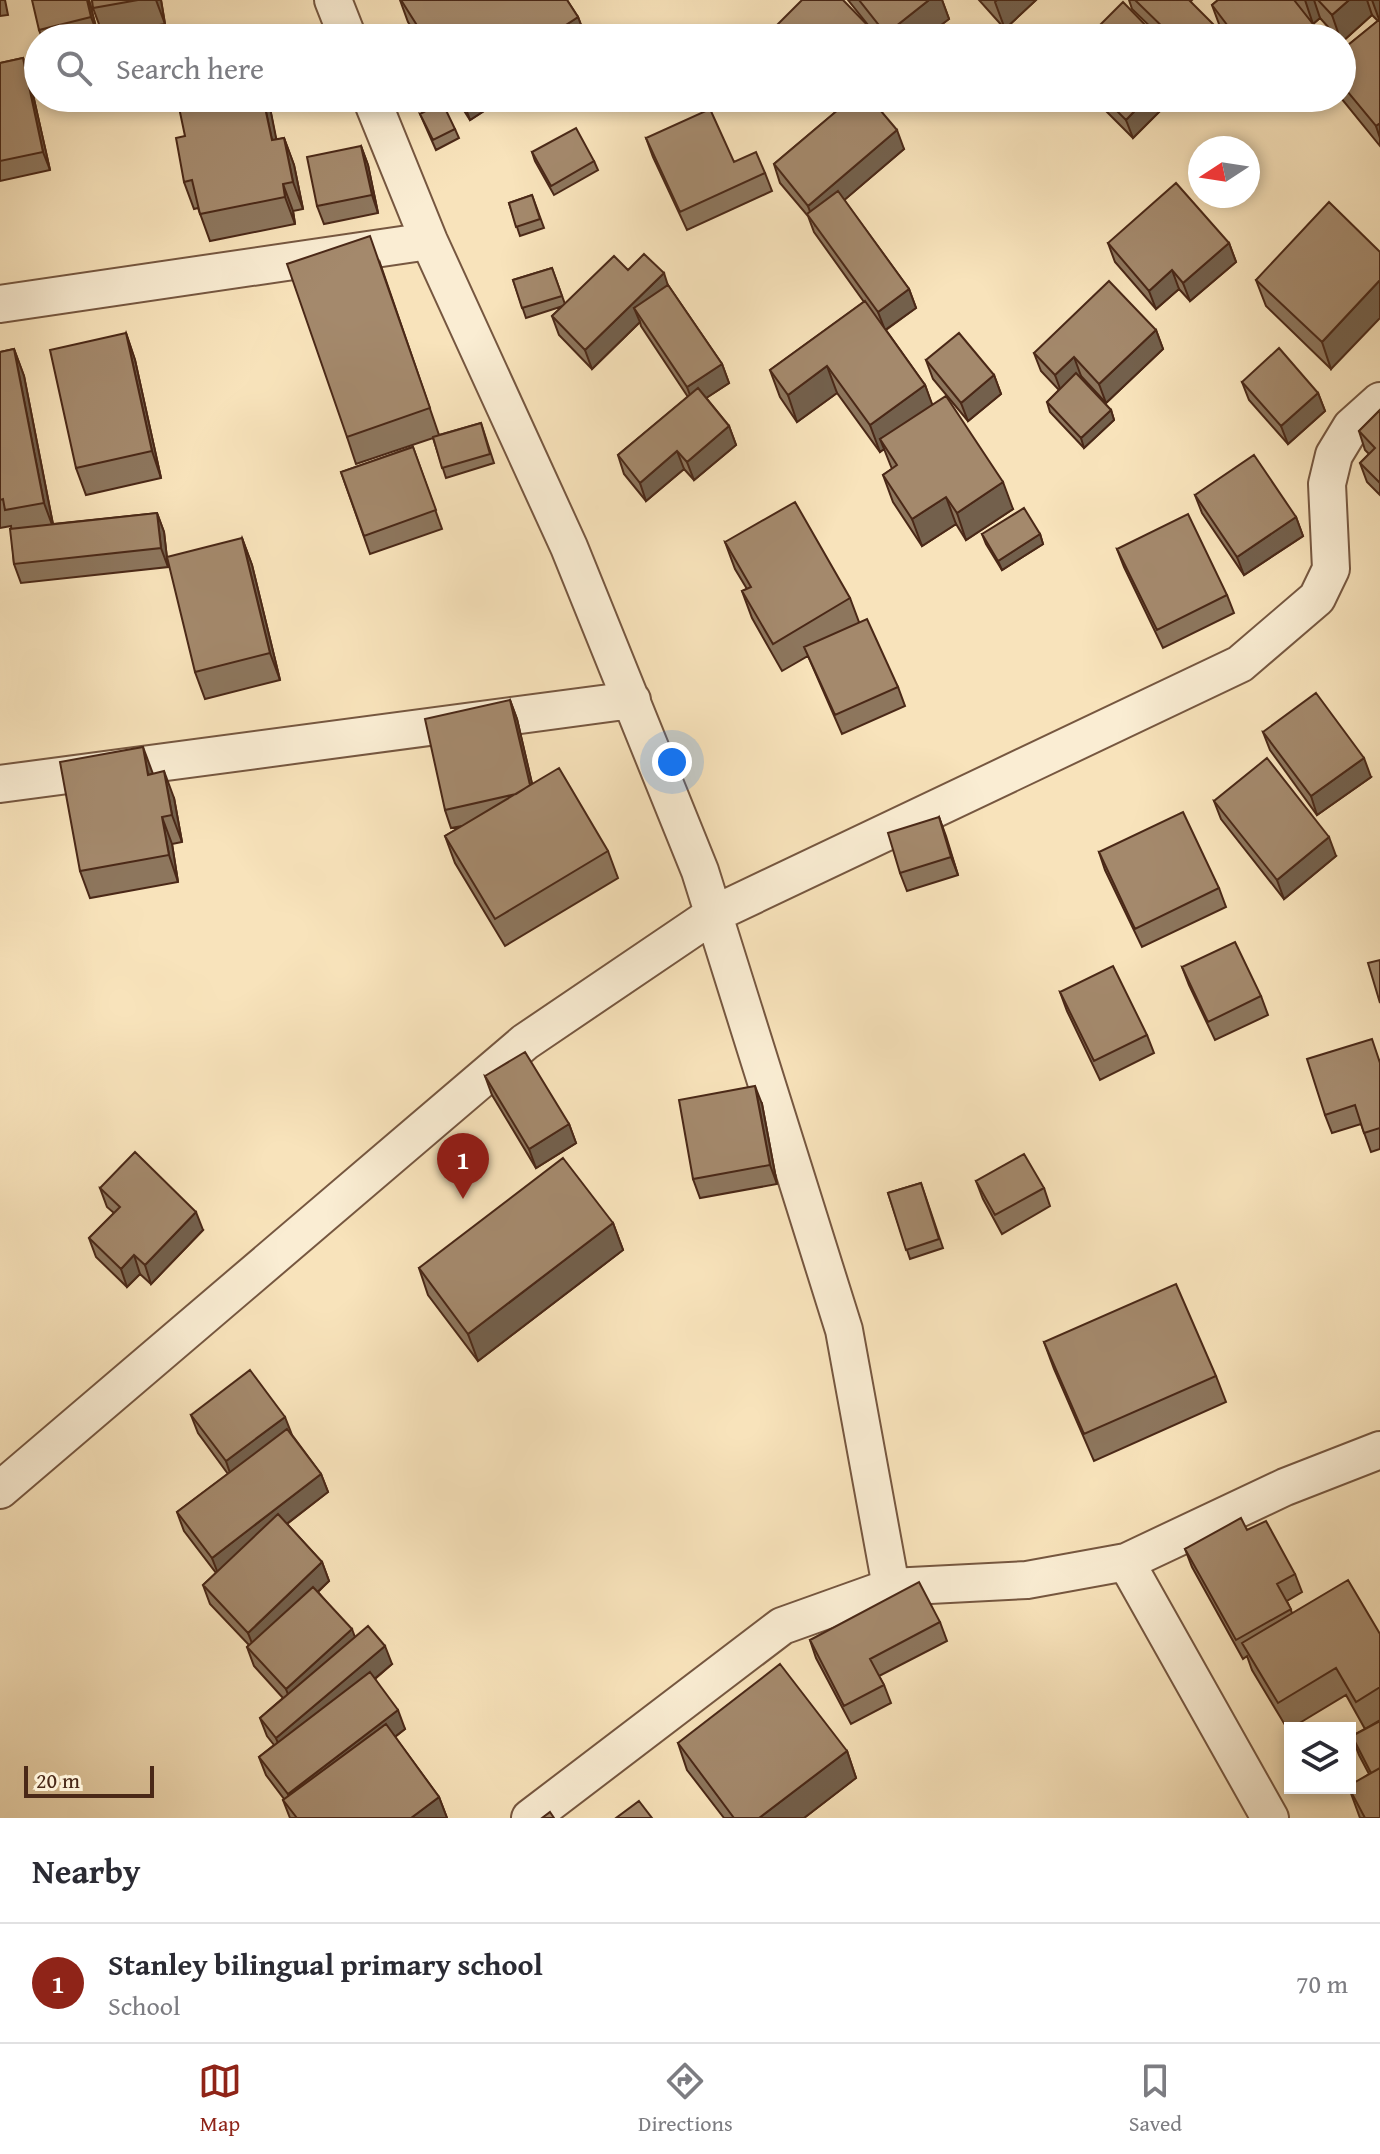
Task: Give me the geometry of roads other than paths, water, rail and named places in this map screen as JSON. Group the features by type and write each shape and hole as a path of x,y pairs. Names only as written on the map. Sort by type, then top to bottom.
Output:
{"street":[{"path":"333,0 342,24"},
{"path":"377,112 429,241 569,547 714,914 844,1330 891,1587"},
{"path":"0,304 429,241"},
{"path":"0,1490 525,1042 714,914 1240,664 1317,598 1331,569 1327,484 1334,455 1351,427 1380,401"},
{"path":"0,784 632,700"},
{"path":"530,1818 782,1626 891,1587 1027,1580 1126,1562 1285,1487 1380,1450"},
{"path":"1126,1562 1270,1818"}],"place":[{"name":"Stanley bilingual primary school","path":"463,1199"}]}
